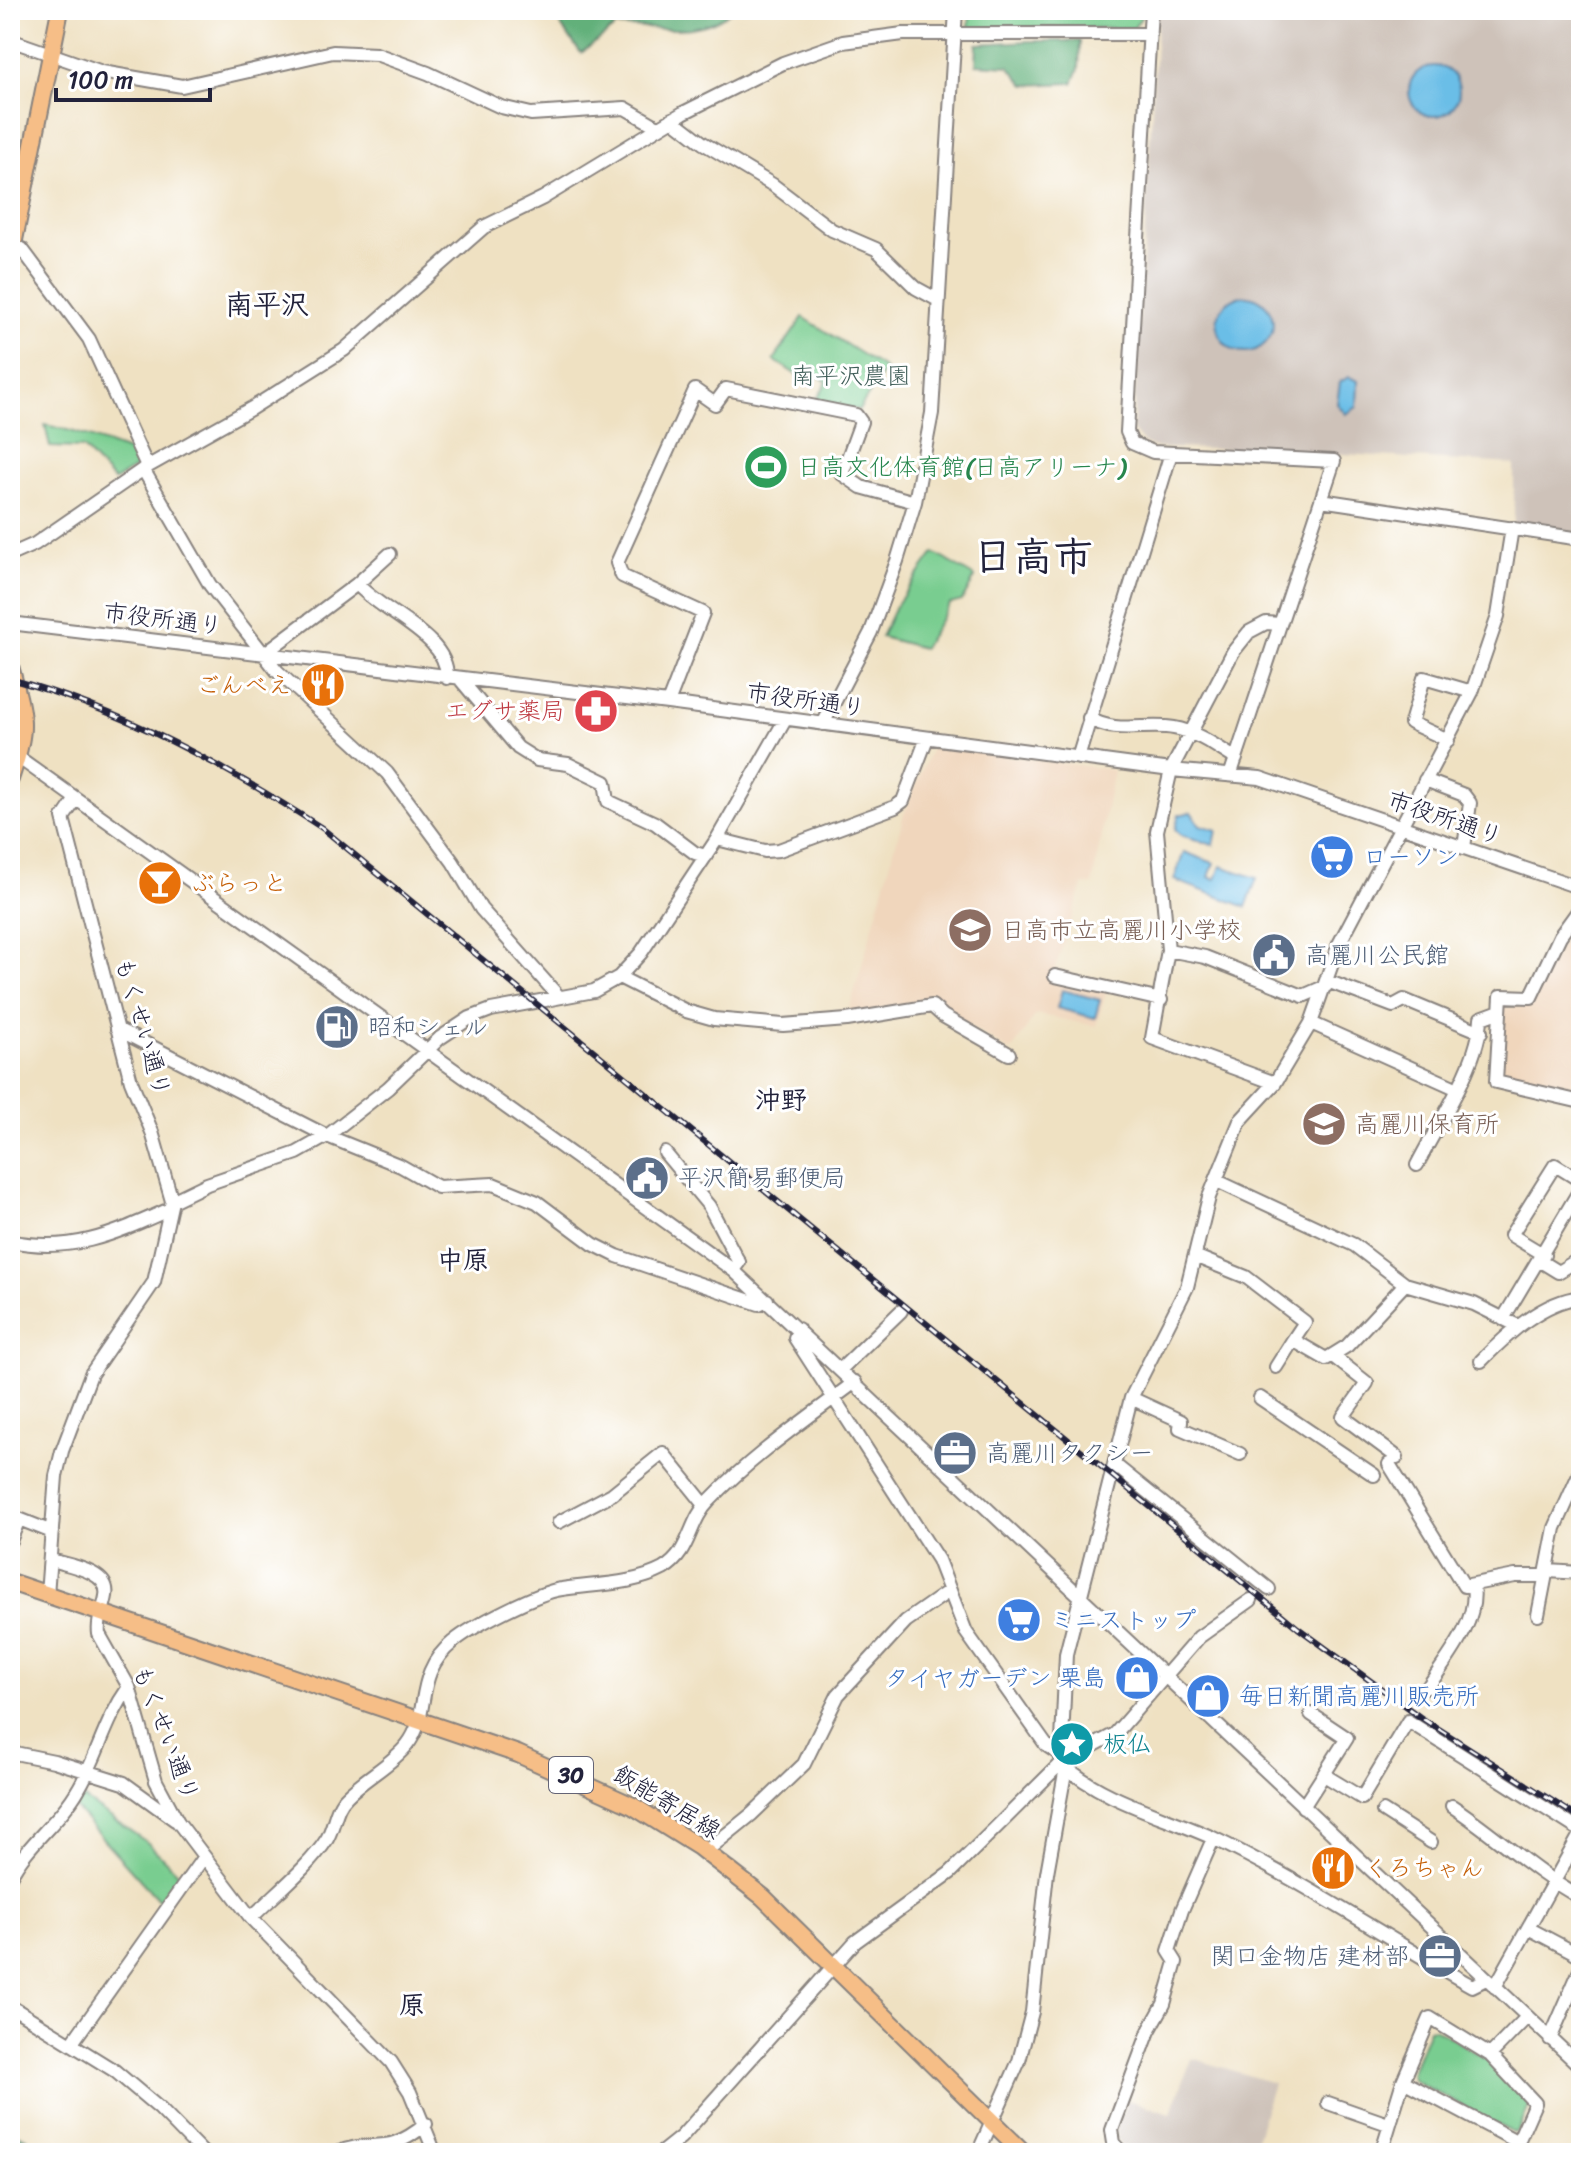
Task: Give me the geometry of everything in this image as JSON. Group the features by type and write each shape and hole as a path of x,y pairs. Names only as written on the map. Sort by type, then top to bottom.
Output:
{"main road":[{"path":"11,250 60,10"},
{"path":"10,666 24,715 10,779"},
{"name":"飯能寄居線","path":"10,1582 419,1721 580,1780 633,1806 705,1852 763,1897 1024,2153"}],"street":[{"path":"823,724 871,632 915,502 932,413 956,10"},
{"path":"1151,10 1127,432 1132,443 1153,452 1334,461 1231,773"},
{"path":"10,555 35,544 145,467 252,408 344,350 484,227 543,198 672,119 812,50 870,37 955,33 1150,34"},
{"path":"10,40 102,72 182,86 333,52 358,51 428,73 501,107 531,114 598,107 625,108 658,127"},
{"path":"672,119 703,143 773,185 832,230 876,249 916,288 938,300"},
{"path":"11,250 22,249 89,339 145,467 210,585 277,671 387,773 453,862 481,909 559,997"},
{"path":"668,703 703,613 622,576 617,563 695,390 715,404 726,389 856,415 861,422 842,474 861,487 915,502"},
{"path":"1078,758 1171,453"},
{"path":"1321,500 1581,539"},
{"path":"978,2153 1019,2061 1032,2012 1063,1762 1066,1654 1131,1398 1166,1334 1197,1257 1209,1197 1240,1121 1275,1083 1311,1023 1339,944 1472,692 1498,616 1512,528"},
{"path":"265,653 357,584 390,554"},
{"path":"357,584 380,607 425,636 446,663 453,678 518,748 542,762 568,764 593,774 605,782 608,801 662,827 695,853 706,856"},
{"name":"市役所通り","path":"10,623 668,703 1171,770 1231,773 1273,781 1581,888"},
{"path":"1275,1083 1152,1038 1168,950 1157,831 1171,770 1233,652 1249,632 1266,623 1280,624"},
{"path":"1448,740 1411,723 1424,678 1472,692"},
{"path":"1089,718 1108,728 1173,728 1192,733 1236,759"},
{"path":"10,1241 43,1248 71,1246 171,1205 207,1184 297,1153 327,1136 428,1053 440,1038 470,1018 491,1010 594,991 619,977 641,953 717,839 785,720"},
{"path":"717,839 765,851 779,850 895,807 903,801 927,738"},
{"path":"14,754 733,1270 1581,2067"},
{"path":"1425,780 1464,795 1470,803 1464,848"},
{"name":"もくせい通り","path":"76,799 63,818 131,1081 164,1167 171,1205 154,1282 81,1395 56,1476 51,1560 100,1578 107,1590 100,1613 99,1634 129,1687 156,1781 178,1822 251,1918 391,2062 426,2124 435,2153"},
{"path":"1581,907 1560,936 1531,997 1501,996 1496,1082 1581,1102"},
{"path":"1168,950 1205,957 1303,996 1326,983 1393,1006 1404,1000 1481,1032"},
{"path":"1055,976 1161,1000"},
{"path":"619,977 686,1011 714,1019 783,1025 847,1020 932,1006 943,1016 1009,1054"},
{"path":"1417,1165 1458,1089 1481,1032 1481,1018 1500,1011"},
{"path":"1311,1023 1458,1089"},
{"path":"117,1029 327,1136 401,1166 438,1187 493,1184 537,1202 593,1244 617,1256 759,1304 767,1300"},
{"path":"665,1153 709,1206 739,1262 733,1270"},
{"path":"1581,1181 1555,1165 1511,1235 1558,1272 1581,1258"},
{"path":"1217,1181 1354,1245 1405,1284 1474,1304 1518,1326"},
{"path":"1503,1319 1581,1189"},
{"path":"1197,1257 1246,1277 1305,1322 1276,1367"},
{"path":"1293,1340 1326,1359 1334,1357 1405,1284"},
{"path":"1481,1361 1518,1326 1559,1300 1581,1297"},
{"path":"841,1369 901,1311"},
{"path":"798,1329 795,1338 938,1560 966,1632 1009,1696 1063,1762 1102,1791 1213,1839 1301,1884 1472,1986 1490,1983 1528,1928 1581,1832 1408,1721 1362,1798 1324,1775"},
{"path":"1334,1357 1367,1383 1343,1417 1393,1460 1461,1582 1473,1586 1497,1578 1581,1573"},
{"path":"251,1918 326,1840 345,1797 408,1744 419,1721 427,1679 451,1643 546,1593 627,1580 660,1570 679,1558 705,1505 855,1382"},
{"path":"1131,1398 1181,1421 1180,1428 1240,1454"},
{"path":"1260,1398 1298,1420 1374,1475"},
{"path":"559,1522 612,1494 663,1453 705,1505"},
{"path":"1115,1465 1269,1589"},
{"path":"1538,1615 1555,1528 1581,1470"},
{"path":"10,1541 19,1519 52,1532"},
{"path":"47,1595 51,1560"},
{"path":"1428,1687 1463,1632 1475,1599 1473,1586"},
{"path":"705,1852 752,1814 804,1764 838,1695 906,1621 949,1591"},
{"path":"661,2153 702,2114 862,1937 950,1873 1063,1762 1115,1734 1199,1637 1251,1600"},
{"path":"10,1877 25,1852 64,1811 88,1771 102,1731 129,1687"},
{"path":"1303,1807 1347,1738 1311,1714"},
{"path":"10,1752 124,1783 178,1822"},
{"path":"1452,1806 1499,1837 1554,1883 1581,1898"},
{"path":"1383,1811 1431,1842"},
{"path":"1123,2153 1114,2143 1112,2130 1149,2031 1164,2004 1176,1962 1169,1951 1182,1910 1213,1839"},
{"path":"72,2043 203,1858"},
{"path":"1528,1928 1581,1956"},
{"path":"1550,2039 1581,1968"},
{"path":"10,2006 131,2083 203,2153"},
{"path":"1490,2055 1527,2017"},
{"path":"1381,2153 1403,2081 1430,2018 1490,2055 1535,2103 1515,2148 1403,2081"},
{"path":"1328,2103 1388,2124"},
{"path":"337,2153 392,2146 406,2141 426,2124"}],"shaded area":[{"path":"1158,10 1581,10 1581,534 1514,524 1514,464 1276,450 1157,448 1144,443 1133,430"},
{"name":"日高市立高麗川小学校","path":"932,746 1113,770 1092,885 1083,885 1053,975 1107,990 1096,1026 1036,1014 1011,1052 933,1003 848,1015 904,814"},
{"path":"1581,923 1581,1098 1499,1077 1503,1002 1533,1000 1563,939 1576,935"},
{"path":"1192,2058 1273,2083 1252,2153 1129,2153 1118,2141 1115,2129 1127,2100 1171,2113"}],"green space":[{"path":"554,10 732,10 720,19 692,28 616,27 581,53 556,19"},
{"path":"970,10 1146,10 1134,28 969,28"},
{"path":"1080,41 1079,69 1073,83 1025,85 1009,66 976,64 977,44"},
{"name":"南平沢農園","path":"803,317 885,369 859,410 815,401 827,382 808,368 801,378 774,360"},
{"path":"45,425 79,433 134,453 140,465 114,481 83,448 50,447"},
{"path":"934,553 975,577 962,601 950,604 923,648 881,637 895,607"},
{"path":"83,1798 148,1843 181,1876 162,1904 75,1808"},
{"path":"1434,2028 1488,2060 1530,2104 1518,2131 1513,2133 1413,2080 1411,2073 1429,2029"},
{"path":"10,2130 55,2153 10,2153"}],"water":[{"path":"1434,66 1452,73 1459,91 1452,109 1434,116 1416,109 1409,91 1416,73"},
{"path":"1245,296 1265,304 1273,324 1265,344 1245,352 1225,344 1217,324 1225,304"},
{"path":"1349,377 1358,381 1357,407 1346,414 1337,404 1340,382"},
{"path":"1191,812 1200,825 1217,830 1214,845 1181,835 1175,829 1179,815"},
{"path":"1184,852 1214,863 1209,877 1216,879 1221,866 1257,878 1246,907 1174,880"},
{"path":"1062,990 1100,1000 1095,1018 1057,1008"}],"railway":[{"path":"10,679 92,706 172,742 322,828 1298,1628 1420,1717 1581,1819"}],"place":[{"name":"日高文化体育館(日高アリーナ)","path":"766,467"},
{"name":"ごんべえ","path":"323,685"},
{"name":"エグサ薬局","path":"596,711"},
{"name":"ローソン","path":"1332,857"},
{"name":"ぶらっと","path":"160,883"},
{"name":"日高市立高麗川小学校","path":"970,930"},
{"name":"高麗川公民館","path":"1274,955"},
{"name":"昭和シェル","path":"337,1027"},
{"name":"高麗川保育所","path":"1324,1124"},
{"name":"平沢簡易郵便局","path":"647,1178"},
{"name":"高麗川タクシー","path":"955,1453"},
{"name":"ミニストップ","path":"1019,1620"},
{"name":"タイヤガーデン 栗島","path":"1137,1678"},
{"name":"毎日新聞高麗川販売所","path":"1208,1696"},
{"name":"板仏","path":"1072,1744"},
{"name":"くろちゃん","path":"1333,1868"},
{"name":"関口金物店 建材部","path":"1440,1956"}],"district":[{"name":"南平沢","path":"267,304"},
{"name":"日高市","path":"1033,556"},
{"name":"沖野","path":"781,1100"},
{"name":"中原","path":"463,1260"},
{"name":"原","path":"412,2005"}]}
